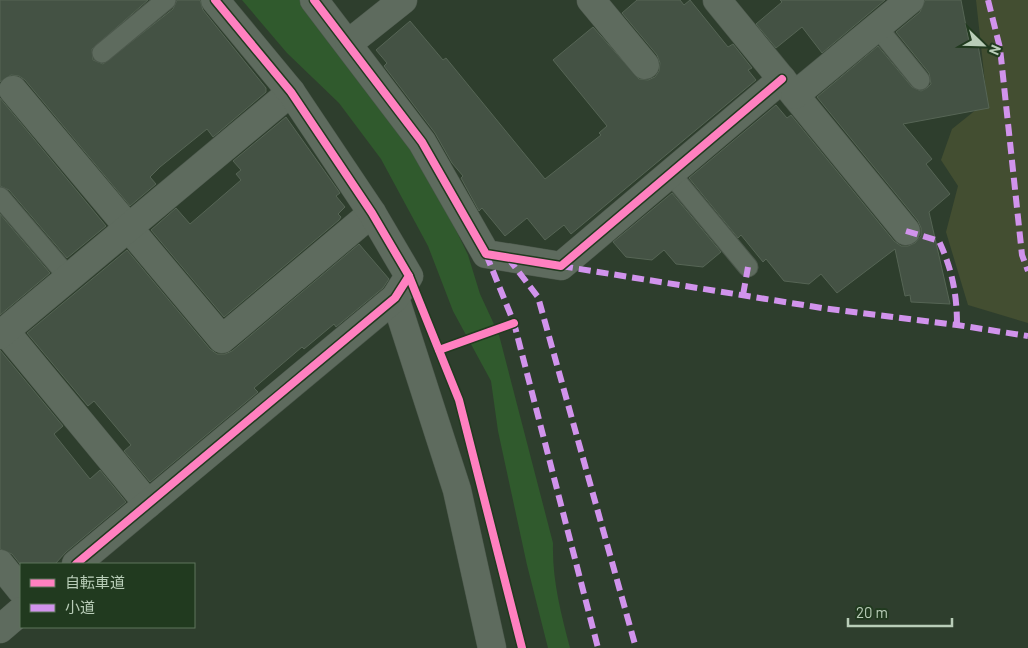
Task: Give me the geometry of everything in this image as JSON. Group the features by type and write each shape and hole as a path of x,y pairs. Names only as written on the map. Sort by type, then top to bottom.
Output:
{"street":[{"path":"77,563 395,298 409,276 372,213 291,92 215,0"},
{"path":"314,0 349,43 422,142 486,254 561,266 670,173 788,87 877,27 910,0"},
{"path":"349,43 403,0"},
{"path":"717,0 906,231"},
{"path":"596,2 645,65"},
{"path":"13,90 222,340 372,213"},
{"path":"148,504 2,333 70,279 291,92"},
{"path":"395,298 457,490 492,648"},
{"path":"0,564 20,589"},
{"path":"0,629 20,612"}],"lane":[{"path":"102,53 166,0"},
{"path":"877,27 920,80"},
{"path":"670,173 748,267"},
{"path":"0,197 70,279"}],"shaded area":[{"path":"242,0 303,0 423,162 468,255 480,294 499,335 553,543 560,609 570,648 548,648 527,565 498,431 491,381 453,311 428,246 381,159 339,103 287,53"},
{"path":"976,0 1028,0 1028,323 968,305 946,232 958,186 941,160 952,129 987,101"}],"building":[{"path":"0,0 148,0 92,49 93,60 103,64 173,9 177,0 200,0 203,10 266,88 266,92 213,137 207,129 160,167 150,177 156,184 130,206 25,80 19,76 11,75 0,82"},
{"path":"637,0 680,0 684,5 690,0 728,47 733,44 752,68 748,70 756,80 571,234 564,225 545,240 527,218 505,236 482,208 479,211 461,178 463,176 452,163 435,133 384,66 387,63 376,50 410,21 443,60 446,58 545,179 601,135 599,133 607,126 553,60 593,27 639,79 648,80 655,77 659,71 660,63 657,55 622,13"},
{"path":"780,0 885,0 822,53 802,27 776,48 756,24 782,2"},
{"path":"925,0 961,0 970,47 978,45 989,108 903,124 932,159 926,164 950,194 929,212 950,304 911,302 910,295 905,296 895,249 837,293 821,274 809,284 784,281 766,259 763,262 741,235 738,238 689,178 776,105 787,118 791,115 894,241 901,246 915,243 921,236 921,228 918,221 817,97 878,46 912,87 921,91 927,88 931,84 929,73 896,32 920,12"},
{"path":"0,98 106,226 67,258 9,190 0,186"},
{"path":"286,117 340,193 336,196 345,207 338,214 341,217 339,220 224,317 151,230 176,208 190,224 241,180 236,174 241,170 233,161"},
{"path":"672,193 721,252 703,267 676,264 664,250 652,260 626,257 613,242"},
{"path":"0,214 50,273 0,315"},
{"path":"359,244 389,279 383,288 336,327 334,324 304,349 302,347 254,388 258,392 150,482 124,451 131,445 94,401 88,406 27,333 127,250 210,349 217,354 225,354 232,351"},
{"path":"0,350 63,426 54,434 90,479 100,470 126,502 66,552 56,563 20,564 12,554 0,549"}],"marked path":[{"path":"988,0 1000,48 1022,255 1028,271"},
{"path":"906,231 939,241 953,282 957,325"},
{"path":"486,254 514,323 598,648"},
{"path":"508,258 538,297 636,648"},
{"path":"561,266 822,308 1028,336"},
{"path":"743,295 748,267"}],"cycle path":[{"path":"77,563 395,298 409,276 372,213 291,92 215,0"},
{"path":"314,0 422,142 486,254 561,266 782,79"},
{"path":"409,276 459,400 522,648"},
{"path":"439,350 514,323"}]}
